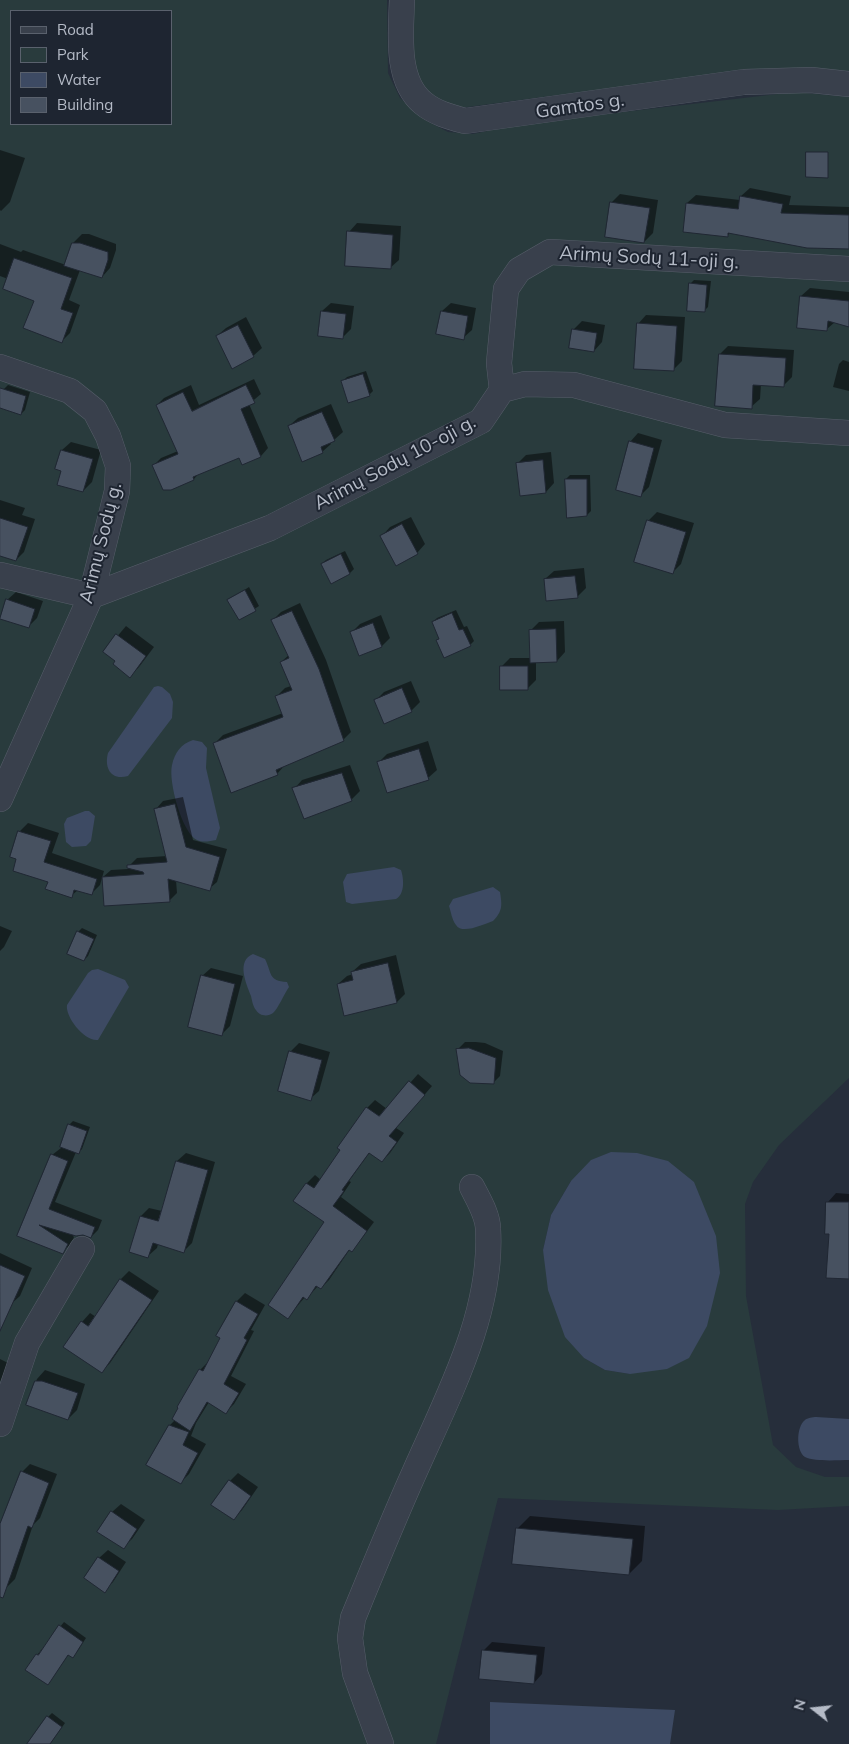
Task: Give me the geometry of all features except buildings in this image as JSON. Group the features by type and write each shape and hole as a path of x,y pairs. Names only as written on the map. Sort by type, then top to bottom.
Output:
{"street":[{"name":"Gamtos g.","path":"402,0 400,51 407,82 422,103 444,116 465,122 744,82 811,80 849,84"},
{"name":"Arimų Sodų 11-oji g.","path":"502,390 499,363 506,289 519,270 550,252 849,269"},
{"name":"Arimų Sodų g.","path":"0,367 70,391 95,411 108,436 118,466 117,491 91,596 0,799"},
{"path":"502,390 524,384 574,385 725,425 849,433"},
{"name":"Arimų Sodų 10-oji g.","path":"91,596 279,524 481,421 502,390"},
{"path":"0,575 91,596"},
{"path":"381,1744 354,1673 350,1638 353,1618 405,1492 466,1354 482,1299 489,1252 488,1226 472,1187"},
{"path":"0,1424 27,1342 82,1249"}],"green space":[{"path":"0,0 387,0 388,73 400,98 425,120 448,132 473,134 520,124 795,92 849,97 849,1078 779,1145 753,1182 745,1204 746,1296 773,1445 796,1467 825,1477 849,1477 849,1506 778,1510 498,1498 436,1744 0,1744","holes":["571,1181 630,1374 605,1370 584,1358 543,1250 551,1215"]},
{"path":"414,0 849,0 849,73 771,72 558,95 460,108 443,103 425,92 414,72 409,49"}],"water":[{"path":"158,686 170,694 173,702 172,718 128,776 117,777 108,768 108,753 154,687"},
{"path":"193,740 202,742 207,748 206,768 220,828 216,840 197,840 191,835 181,817 174,794 171,773 173,760 182,746"},
{"path":"89,811 95,816 91,841 86,846 72,847 66,842 64,824 67,818"},
{"path":"394,867 401,870 403,878 399,897 396,899 352,904 346,902 343,882 347,874"},
{"path":"493,887 500,892 501,908 493,921 473,928 459,928 454,921 449,906 453,899"},
{"path":"253,954 265,959 274,978 287,982 289,987 275,1011 269,1015 261,1015 255,1009 245,979 245,962"},
{"path":"98,969 125,980 129,987 98,1040 93,1040 77,1028 69,1016 67,1005 88,973"},
{"path":"611,1152 637,1153 668,1161 694,1182 716,1236 720,1273 707,1326 689,1358 667,1369 630,1374 605,1370 584,1358 565,1337 548,1290 543,1250 551,1215 571,1181 591,1160"},
{"path":"816,1417 849,1419 849,1460 815,1460 809,1459 802,1454 798,1439 800,1428 806,1419"},
{"path":"490,1702 675,1710 670,1744 490,1744"}]}
